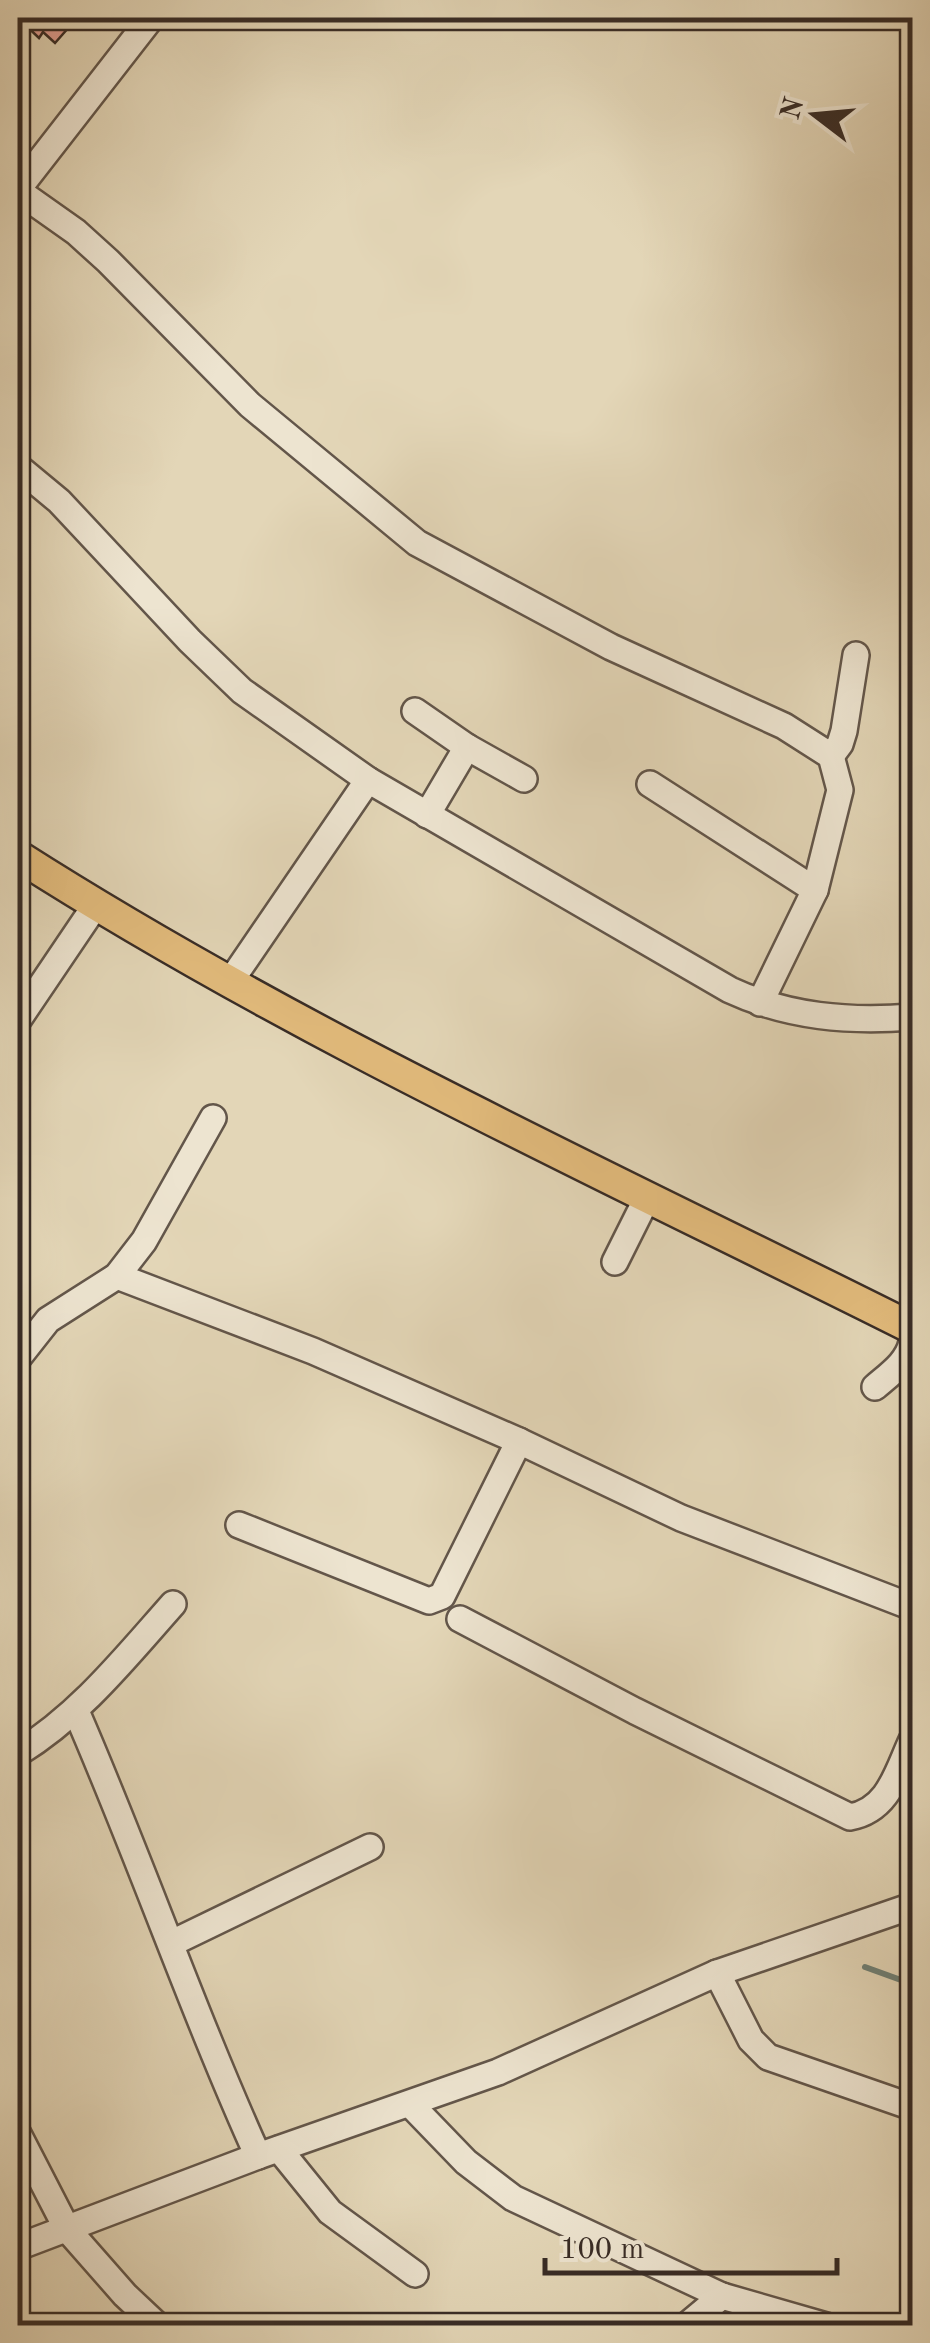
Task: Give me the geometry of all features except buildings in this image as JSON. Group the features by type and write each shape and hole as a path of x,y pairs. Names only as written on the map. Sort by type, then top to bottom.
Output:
{"main road":[{"path":"18,856 95,906 230,982 470,1109 912,1328"}],"street":[{"path":"150,18 18,190 98,251 250,404 417,544 611,647 784,726 831,756 840,790 815,890 760,1003"},
{"path":"18,467 59,501 190,642 242,691 368,780 760,1003 809,1016 912,1016"},
{"path":"831,756 844,732 856,655"},
{"path":"415,711 467,747 524,779"},
{"path":"427,814 467,747"},
{"path":"230,982 368,780"},
{"path":"650,784 815,890"},
{"path":"18,1020 95,906"},
{"path":"18,1358 48,1320 117,1276 144,1241 212,1118"},
{"path":"615,1262 648,1196"},
{"path":"117,1276 313,1351 519,1441 681,1518 912,1606"},
{"path":"875,1387 898,1368 912,1342"},
{"path":"238,1524 429,1601 436,1600 442,1596 519,1441"},
{"path":"18,1753 46,1736 76,1710 173,1604"},
{"path":"460,1619 850,1817 867,1814 883,1802 912,1740"},
{"path":"76,1710 172,1943 212,2055 268,2153 330,2212 416,2274"},
{"path":"172,1943 370,1847"},
{"path":"18,2247 534,2057 717,1974 912,1906"},
{"path":"717,1974 751,2040 768,2057 912,2107"},
{"path":"410,2104 466,2162 514,2198 722,2296 826,2326"},
{"path":"18,2134 67,2229 124,2295 158,2326"},
{"path":"686,2326 722,2296"}],"waterway":[{"path":"865,1967 912,1984"}]}
